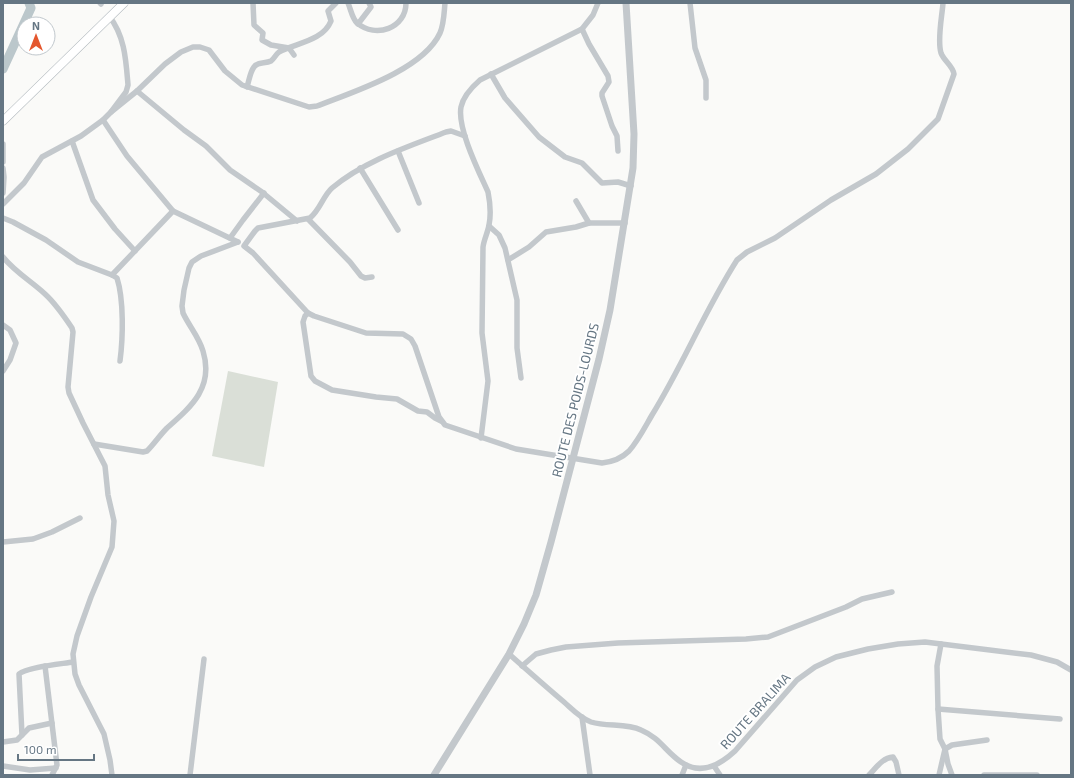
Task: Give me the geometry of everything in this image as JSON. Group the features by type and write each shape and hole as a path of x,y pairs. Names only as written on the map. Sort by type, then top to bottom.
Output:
{"main road":[{"path":"3,121 124,3"}],"street":[{"path":"252,3 254,25 264,33 262,40 271,45 289,48 294,55"},
{"path":"247,87 251,73 258,63 272,60 278,53 315,37 328,28 331,21 328,11 336,3"},
{"path":"348,3 353,17 358,24 365,28 378,31 393,27 404,14 406,3"},
{"path":"358,24 371,7 369,3"},
{"path":"3,204 24,183 42,157 72,141 103,120 181,52 200,46 209,50 225,71 247,87 309,107 317,106 362,89 410,66 428,51 437,38 442,28 445,3"},
{"path":"481,438 488,382 482,333 484,238 489,226 488,192 465,136 460,115 462,104 474,84 582,29 593,15 598,3"},
{"name":"ROUTE DES POIDS-LOURDS","path":"434,775 520,635 536,595 604,338 633,168 634,134 626,3"},
{"path":"690,3 695,48 706,75 706,98"},
{"path":"308,313 303,322 312,376 315,381 332,390 376,398 398,399 418,411 427,412 445,425 527,452 602,463 606,463 622,456 629,451 664,395 734,264 741,256 774,238 831,200 876,174 913,146 938,119 954,74 941,53 940,34 943,3"},
{"path":"109,16 115,24 121,37 128,85 126,92 111,112"},
{"path":"582,29 588,44 608,76 608,82 602,92 602,96 617,136 618,152"},
{"path":"491,74 505,98 539,138 565,157 582,163 602,183 620,183 631,186"},
{"path":"137,91 206,146 230,170 264,193 297,221"},
{"path":"103,120 127,156 173,211 244,246 253,253 308,313 366,333 403,334 411,339 415,346 441,421"},
{"path":"244,246 251,235 258,228 308,219 313,215 332,188 360,168 446,132 465,136"},
{"path":"72,141 94,200 115,229 135,251"},
{"path":"3,144 3,162"},
{"path":"398,151 419,203"},
{"path":"3,168 3,194"},
{"path":"360,168 398,230"},
{"path":"230,238 242,220 264,193"},
{"path":"576,201 588,223"},
{"path":"112,275 173,211"},
{"path":"3,218 46,240 78,262 117,278 122,338 120,361"},
{"path":"308,219 350,262 361,276 365,278 372,277"},
{"path":"508,260 529,247 546,232 576,227 588,223 624,223"},
{"path":"489,226 502,241 517,300 517,348 521,378"},
{"path":"94,444 143,452 147,451 166,429 195,401 204,381 206,369 203,349 187,320 182,306 188,268 195,259 238,242"},
{"path":"3,257 18,273 44,293 73,330 69,390 106,470 108,495 114,521 113,543 90,597 74,647 73,662 79,685 104,734 112,775"},
{"path":"3,325 10,330 16,342 10,360 3,371"},
{"path":"3,542 33,539 52,532 80,518"},
{"path":"522,666 536,654 566,647 618,643 768,637 846,607 862,599 892,592"},
{"name":"ROUTE BRALIMA","path":"714,766 724,761 735,751 797,680 815,667 836,657 868,649 898,644 925,642 1031,655 1057,662 1071,670"},
{"path":"942,644 937,666 940,739 945,749 952,775"},
{"path":"509,654 582,717 599,724 630,726 640,729 657,739 680,762 686,765 702,768 714,766 720,775"},
{"path":"190,775 204,659"},
{"path":"22,735 18,676 21,672 45,666 73,662"},
{"path":"45,666 56,768 52,775"},
{"path":"938,709 1060,719"},
{"path":"582,717 590,775"},
{"path":"3,742 17,740 30,728 52,723"},
{"path":"939,775 945,749 952,745 988,740"},
{"path":"869,775 882,761 893,757 896,762 899,775"},
{"path":"682,775 686,765"},
{"path":"3,766 30,770 56,768"},
{"path":"984,775 1037,775"}],"shaded area":[{"path":"228,371 278,382 264,467 212,456"}],"waterway":[{"path":"3,69 31,8 29,3"}]}
